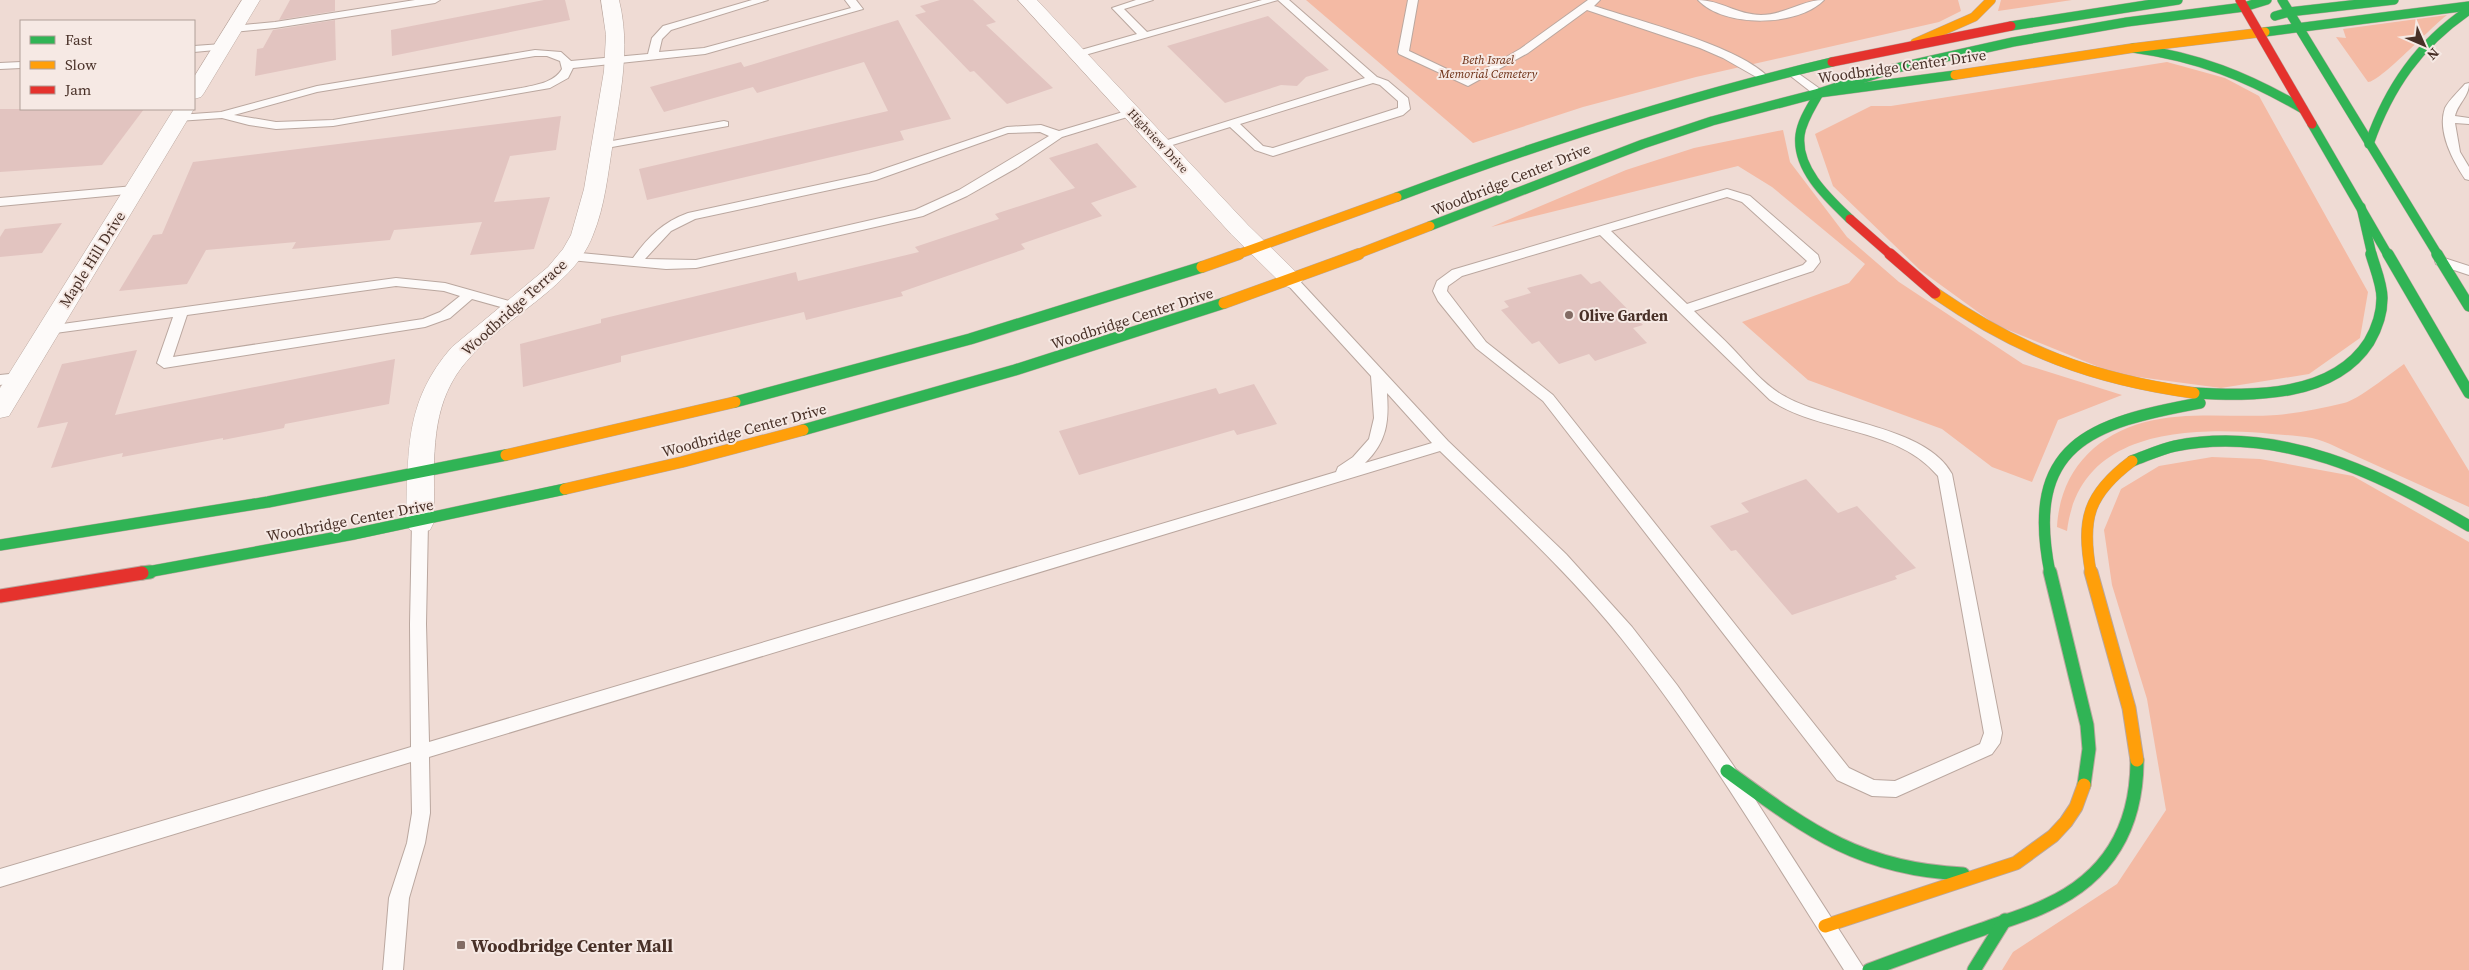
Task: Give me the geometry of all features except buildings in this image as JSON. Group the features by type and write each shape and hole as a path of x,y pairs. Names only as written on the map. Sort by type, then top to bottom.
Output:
{"main road":[{"path":"1915,43 1974,17 1991,0"},
{"name":"Woodbridge Center Drive","path":"0,545 133,525 422,471 656,421 852,372 1051,316 1258,248 1561,136 1634,114 1792,72 1915,43 2178,0"},
{"path":"2248,395 2172,391 2105,378 2059,363 2013,342 1953,306 1863,231 1841,209 1814,176 1804,155 1800,138 1819,93 1892,69 2022,40 2266,0"},
{"path":"2282,0 2469,306"},
{"path":"2259,32 2258,26 2264,21 2290,12 2394,0"},
{"path":"2242,3 2469,393"},
{"path":"2369,144 2386,97 2402,73 2438,34 2469,8"},
{"name":"Woodbridge Center Drive","path":"0,596 230,559 420,522 682,462 925,397 1104,344 1291,280 1610,156 1712,121 1819,93 1906,83 2133,48 2298,26 2469,8"},
{"path":"2133,48 2188,56 2214,64 2256,82 2304,110"},
{"path":"1825,926 2016,863 2038,850 2058,834 2072,816 2082,794 2089,769 2087,725 2047,564 2041,528 2044,495 2055,467 2076,444 2115,421 2145,412 2248,395 2286,391 2324,380 2360,357 2373,340 2380,322 2382,298 2361,207"},
{"path":"1869,970 2048,904 2090,878 2118,847 2128,828 2134,808 2139,766 2136,745 2091,572 2086,538 2090,509 2096,494 2106,480 2120,468 2152,452 2193,442 2247,442 2270,445 2318,455 2359,469 2420,497 2469,526"},
{"path":"1727,771 1810,829 1862,857 1916,872 1982,874"},
{"path":"1974,970 2005,920"}],"street":[{"path":"195,91 250,0"},
{"name":"Woodbridge Terrace","path":"420,522 427,416 438,383 463,352 550,279 570,256 581,237 589,214 615,60 615,33 610,0"},
{"name":"Highview Drive","path":"1027,0 1258,248 1291,280"},
{"name":"Maple Hill Drive","path":"0,409 9,379 48,330 181,113"},
{"path":"0,532 31,540"}],"lane":[{"path":"233,29 381,4 436,0"},
{"path":"652,57 656,38 666,28 764,0"},
{"path":"566,65 652,57 724,47 858,10 850,0"},
{"path":"1145,36 1117,8 1148,0"},
{"path":"1078,54 1273,0"},
{"path":"1232,123 1259,148 1273,152 1404,109 1404,100 1384,83 1372,79 1283,0"},
{"path":"1413,0 1403,52 1468,83 1524,51 1591,3 1720,53 1746,65 1765,79"},
{"path":"1703,0 1736,15 1758,19 1784,16 1818,0"},
{"path":"195,50 222,47"},
{"path":"181,113 222,115 251,123 274,125 364,118 540,88 560,79 566,73 565,58 558,53 535,53 317,89 262,102 222,115"},
{"path":"0,66 20,65"},
{"path":"1792,72 1819,93"},
{"path":"1162,145 1372,79"},
{"path":"2469,86 2451,108 2449,119 2454,152 2469,176"},
{"path":"570,256 671,265 696,264 906,217 963,193 1019,161 1058,135 1133,112"},
{"path":"2449,119 2469,121"},
{"path":"601,146 724,124"},
{"path":"637,262 661,231 684,218 878,175 1007,130 1041,128 1058,135"},
{"path":"0,202 134,190"},
{"path":"1603,230 1684,310 1778,400 1802,411 1909,445 1930,456 1941,467 1946,483 1993,733 1991,742 1986,749 1896,788 1884,790 1872,788 1843,774 1548,398 1481,345 1443,298 1440,291 1442,284 1457,273 1603,230 1731,194 1746,199 1813,258 1814,262 1808,268 1684,310"},
{"path":"2441,261 2469,271"},
{"path":"1291,280 1443,445 1560,558 1597,598 1672,690 1727,771 1855,970"},
{"path":"48,330 396,282 431,284 515,307"},
{"path":"181,312 164,363 424,323 445,315 470,294"},
{"path":"1314,484 1356,463 1374,445 1381,428 1382,419 1378,374"},
{"path":"0,878 1443,445"},
{"path":"393,970 399,898 416,843 422,813 418,624 420,522"}],"green space":[{"name":"Beth Israel Memorial Cemetery","path":"1306,0 1958,0 1961,11 1939,22 1696,77 1583,107 1473,143"},
{"path":"2001,0 2072,0 1998,11"},
{"path":"2447,15 2383,74 2368,82 2336,37 2346,38 2343,29"},
{"path":"2167,62 2225,78 2259,96 2368,292 2360,338 2309,374 2221,388 2116,374 1996,325 1920,270 1833,186 1815,134 1871,106 1891,106"},
{"path":"1783,130 1790,162 1847,237 1899,282 2023,364 2122,395 2058,420 2032,482 1992,467 1942,429 1808,380 1742,322 1849,283 1865,264 1772,187 1738,166 1491,227 1626,170 1694,148"},
{"path":"2404,364 2469,471 2469,507 2318,439 2232,431 2201,432 2169,435 2140,442 2113,454 2092,473 2076,498 2067,531 2057,527 2065,490 2072,474 2095,447 2126,428 2145,422 2177,417 2277,415 2336,405 2357,397"},
{"path":"2212,457 2260,459 2353,476 2469,542 2469,970 2002,970 2013,952 2117,884 2166,810 2147,699 2112,585 2104,530 2121,489 2159,466"}],"traffic: fast":[{"path":"2011,26 2178,0"},
{"path":"1850,219 1816,182 1803,159 1800,147 1800,135 1803,124 1819,93 1892,69 2013,42 2127,22 2244,7 2267,0"},
{"path":"2282,0 2469,306"},
{"path":"2275,16 2289,12 2394,0"},
{"path":"2265,32 2469,6"},
{"path":"2369,144 2385,104 2407,68 2435,36 2469,10"},
{"path":"2133,48 2181,56 2222,68 2260,85 2303,109"},
{"path":"1397,197 1504,157 1612,121 1721,89 1832,62"},
{"path":"1430,226 1643,144 1712,121 1819,93 1955,75"},
{"path":"2312,124 2469,393"},
{"path":"2194,393 2222,395 2283,391 2313,384 2339,372 2360,355 2375,331 2382,300 2361,207"},
{"path":"735,402 853,372 970,339 1202,267"},
{"path":"803,430 1015,370 1120,338 1224,303"},
{"path":"2084,785 2089,749 2087,725 2055,595 2046,546 2044,521 2046,497 2052,474 2065,454 2085,437 2098,430 2141,415 2200,403"},
{"path":"2132,461 2174,446 2217,441 2262,443 2306,452 2350,466 2432,504 2469,526"},
{"path":"0,545 268,502 506,455"},
{"path":"142,573 354,534 565,489"},
{"path":"1869,970 2048,905 2069,893 2087,879 2103,864 2116,847 2126,828 2133,807 2137,785 2137,760"},
{"path":"1727,771 1807,827 1849,850 1895,866 1963,874"},
{"path":"1974,970 2005,920"}],"traffic: slow":[{"path":"1915,43 1974,17 1991,0"},
{"path":"1955,75 2133,48 2265,32"},
{"path":"1202,267 1397,197"},
{"path":"1224,303 1291,280 1430,226"},
{"path":"1935,293 1995,332 2026,348 2058,361 2123,381 2194,393"},
{"path":"506,455 735,402"},
{"path":"565,489 682,462 803,430"},
{"path":"2132,461 2111,477 2097,495 2089,514 2087,535 2092,578 2129,708 2137,760"},
{"path":"1825,926 2016,863 2053,836 2066,822 2076,807 2084,785"}],"traffic: jam":[{"path":"2240,0 2312,124"},
{"path":"1832,62 2011,26"},
{"path":"1850,219 1935,293"},
{"path":"0,596 142,573"}],"place":[{"name":"Olive Garden","path":"1569,315"},
{"name":"Woodbridge Center Mall","path":"461,945"}]}
